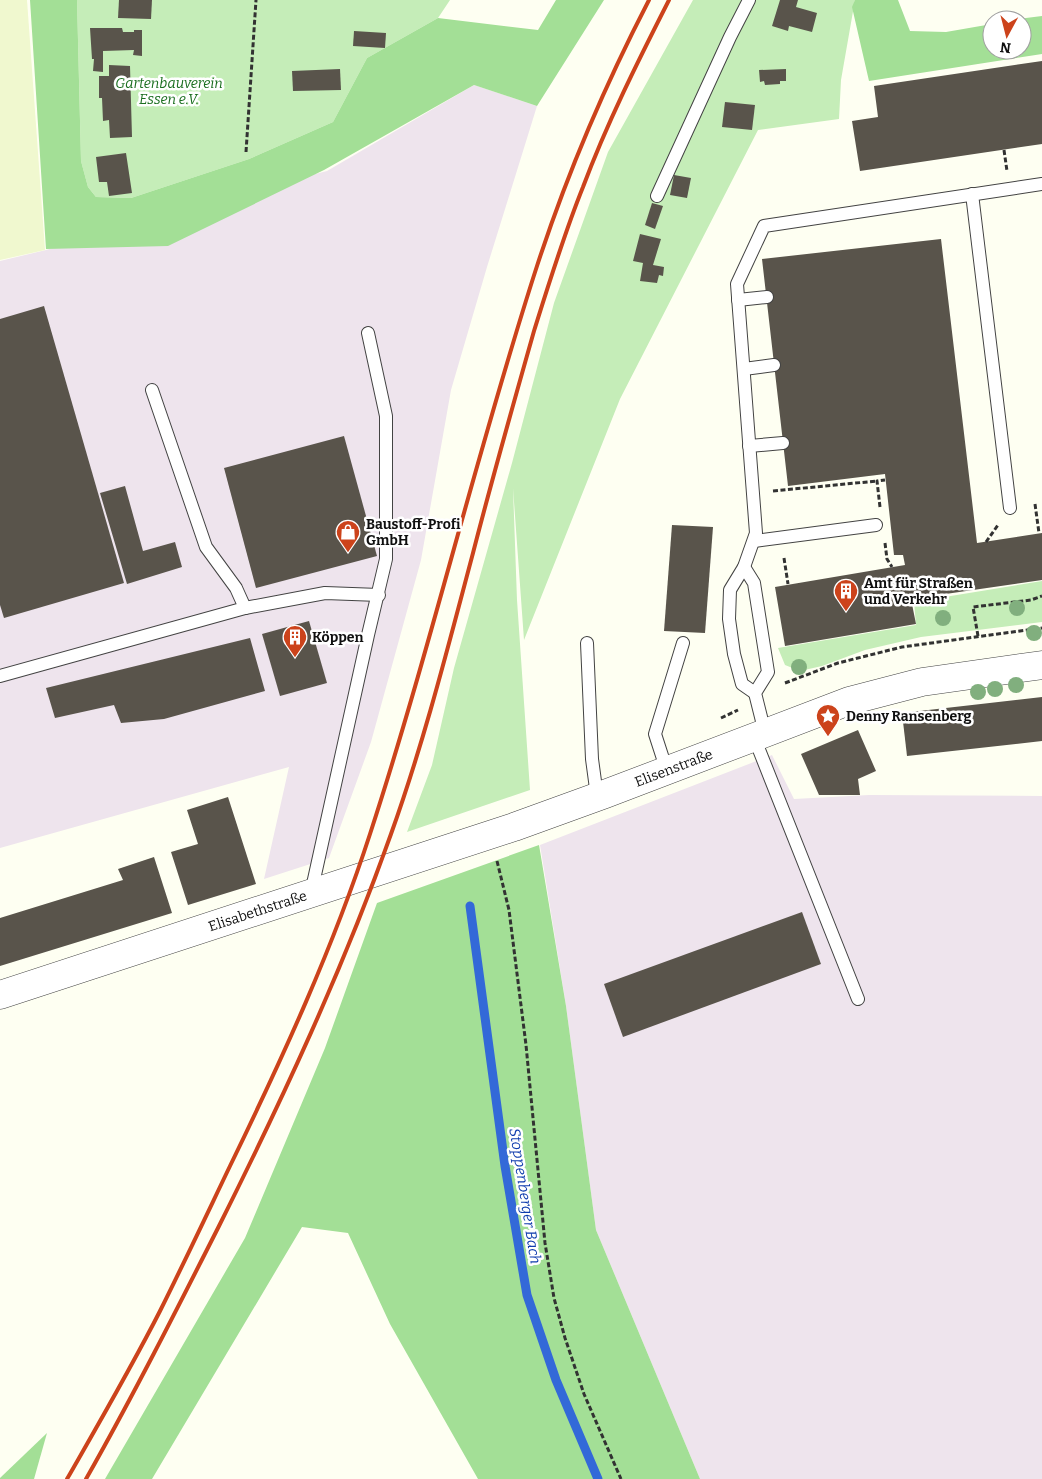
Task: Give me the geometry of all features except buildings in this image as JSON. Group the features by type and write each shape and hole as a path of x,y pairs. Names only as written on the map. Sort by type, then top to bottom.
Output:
{"street":[{"name":"Elisenstraße","path":"311,893 488,835 667,771 849,701 922,682 1042,665"},
{"name":"Elisabethstraße","path":"0,995 311,893"}],"lane":[{"path":"657,196 749,0"},
{"path":"755,693 742,684 734,654 729,619 730,590 744,567 756,533 737,284 764,226 1042,184"},
{"path":"972,194 1010,508"},
{"path":"738,300 766,297"},
{"name":"Elisabethstraße","path":"311,893 386,559 386,416 368,333"},
{"path":"744,369 774,365"},
{"path":"152,390 206,547 236,588 245,608"},
{"path":"749,446 783,443"},
{"path":"754,541 876,525"},
{"path":"744,567 754,583 768,672 755,693 760,735 858,999"},
{"path":"0,676 245,608 326,593 379,596"},
{"path":"587,643 592,759 597,796"},
{"path":"667,771 655,734 683,643"}],"path":[{"path":"246,152 256,0"},
{"path":"753,493 877,481"},
{"path":"1035,504 1039,533"},
{"path":"780,538 788,584"},
{"path":"978,636 973,606 1031,600 1042,596"},
{"path":"488,835 497,858 509,910 526,1045 545,1243 554,1298 584,1394 621,1479"}],"shaded area":[{"path":"474,85 537,106 451,390 421,560 371,742 329,858 264,879 289,767 0,848 0,261 46,250 252,190 327,171"},
{"path":"772,755 794,799 869,795 1042,796 1042,1479 700,1479 596,1230 566,1006 540,845"}],"green space":[{"path":"0,0 27,0 45,250 0,260"},
{"path":"30,0 77,0 81,161 88,187 96,197 131,198 249,159 333,122 367,58 438,18 538,30 556,0 604,0 537,106 474,85 324,170 168,246 46,249"},
{"name":"Gartenbauverein Essen e.V.","path":"77,0 450,0 438,18 367,58 333,122 249,159 131,198 96,197 88,187 81,161"},
{"path":"693,0 855,0 841,80 839,119 758,130 620,399 524,640 513,488 517,600 530,790 407,832 432,765 454,668 512,463 554,303 608,152"},
{"path":"855,0 898,0 910,31 946,32 982,26 982,60 1004,60 869,81 852,7"},
{"path":"1042,16 1042,54 1032,56 1032,17"},
{"path":"1042,581 1042,622 921,637 865,650 822,666 800,671 785,665 778,648 916,625 914,602"},
{"path":"539,845 566,1006 596,1230 700,1479 478,1479 390,1324 348,1233 302,1227 152,1479 105,1479 245,1238 325,1048 377,903"},
{"path":"47,1433 34,1479 0,1479 0,1478"}],"waterway":[{"name":"Stoppenberger Bach","path":"470,906 505,1166 527,1295 556,1380 598,1479"}],"railway":[{"path":"67,1479 138,1353 178,1275 306,1003 340,919 392,764 494,408 537,266 588,130 617,64 649,0"},
{"path":"86,1479 154,1353 243,1178 311,1033 353,934 391,834 425,729 518,387 563,241 602,139 634,69 669,0"}],"place":[{"name":"Baustoff-Profi GmbH","path":"348,553"},
{"name":"Amt für Straßen und Verkehr","path":"846,612"},
{"name":"Köppen","path":"295,658"},
{"name":"Denny Ransenberg","path":"828,737"}]}
